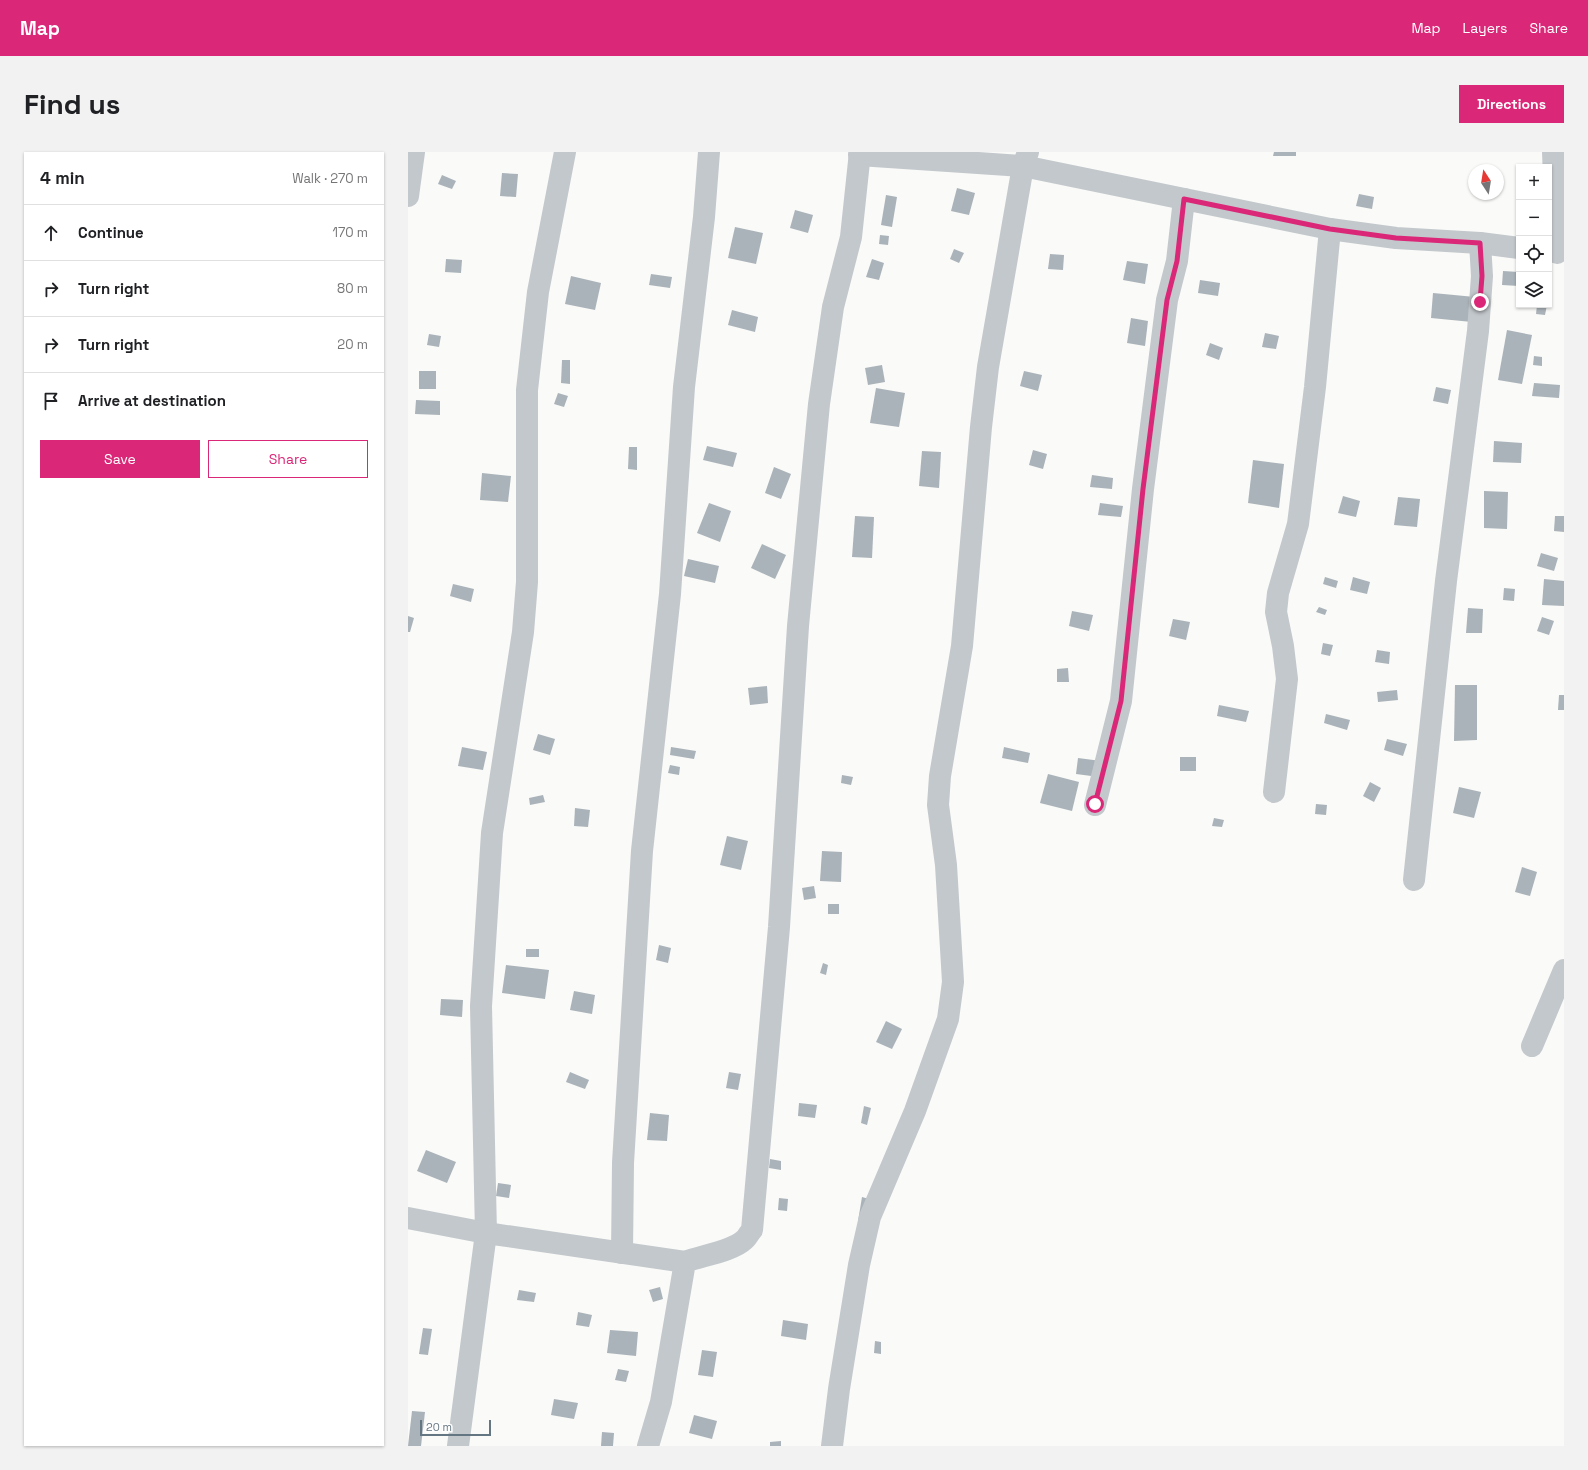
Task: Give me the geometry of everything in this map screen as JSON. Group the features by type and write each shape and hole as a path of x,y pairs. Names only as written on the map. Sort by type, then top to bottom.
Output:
{"street":[{"path":"408,196 414,152"},
{"path":"458,1446 486,1233 480,1006 492,833 523,632 527,582 527,390 538,292 565,152"},
{"path":"622,1253 623,1163 642,851 670,594 684,387 704,217 709,152"},
{"path":"1553,152 1557,252"},
{"path":"408,1218 486,1233 684,1262 729,1248 744,1240 752,1230 779,927 798,626 816,429 833,307 851,237 859,153 1026,159 1184,199 1330,229 1396,238 1480,243 1516,248"},
{"path":"832,1446 839,1389 859,1265 868,1224 915,1111 948,1020 953,982 946,865 938,805 940,776 962,646 981,428 988,367 1026,159"},
{"path":"1095,804 1121,701 1146,466 1167,300 1177,261 1184,199"},
{"path":"1274,792 1287,679 1283,646 1276,612 1278,593 1298,524 1315,386 1330,229"},
{"path":"1414,880 1446,581 1478,331 1482,276 1480,243"},
{"path":"1532,1046 1564,970"},
{"path":"648,1446 661,1402 684,1262"}],"building":[{"path":"1274,152 1296,152 1296,156 1273,156"},
{"path":"502,173 518,174 516,197 500,196"},
{"path":"442,175 456,181 452,189 438,184"},
{"path":"957,188 975,193 969,215 951,211"},
{"path":"1359,194 1374,197 1372,209 1356,206"},
{"path":"886,195 897,197 892,227 881,225"},
{"path":"795,210 813,215 808,233 790,228"},
{"path":"735,227 763,233 756,264 728,258"},
{"path":"880,235 889,236 888,245 879,244"},
{"path":"954,249 964,253 959,263 950,259"},
{"path":"1050,254 1064,255 1063,270 1048,269"},
{"path":"446,259 462,260 461,273 445,272"},
{"path":"872,259 884,263 879,280 866,277"},
{"path":"1127,261 1148,264 1145,284 1123,280"},
{"path":"1503,271 1516,272 1516,286 1502,285"},
{"path":"651,274 672,277 670,288 649,285"},
{"path":"571,276 601,283 595,310 565,304"},
{"path":"1200,280 1220,283 1218,296 1198,293"},
{"path":"1433,293 1475,297 1472,322 1431,318"},
{"path":"1537,308 1546,308 1545,315 1536,314"},
{"path":"732,310 758,317 755,332 728,325"},
{"path":"1131,318 1148,321 1145,346 1127,343"},
{"path":"1507,330 1532,335 1522,384 1498,380"},
{"path":"1265,333 1279,336 1276,349 1262,347"},
{"path":"429,334 441,336 439,347 427,345"},
{"path":"1210,343 1223,348 1219,360 1206,355"},
{"path":"1534,356 1542,357 1542,366 1533,365"},
{"path":"562,360 570,360 570,384 561,383"},
{"path":"882,365 885,382 868,385 865,368"},
{"path":"419,371 436,371 436,389 419,389"},
{"path":"1024,371 1042,375 1038,391 1020,386"},
{"path":"1534,383 1560,385 1559,398 1532,396"},
{"path":"1436,387 1451,390 1448,404 1433,401"},
{"path":"876,388 905,393 899,427 870,423"},
{"path":"558,393 568,396 564,407 554,404"},
{"path":"416,400 440,401 440,415 415,414"},
{"path":"1494,441 1522,443 1521,463 1493,462"},
{"path":"707,446 737,453 733,467 703,460"},
{"path":"629,447 637,447 637,470 628,469"},
{"path":"1033,450 1047,454 1043,469 1029,465"},
{"path":"922,451 941,452 939,488 919,486"},
{"path":"1253,460 1284,464 1279,508 1248,503"},
{"path":"774,467 791,474 781,499 765,493"},
{"path":"482,473 511,476 508,502 480,500"},
{"path":"1092,475 1113,478 1112,489 1090,487"},
{"path":"1484,491 1508,492 1507,529 1484,528"},
{"path":"1343,496 1360,501 1356,517 1338,513"},
{"path":"1398,497 1420,499 1417,527 1394,525"},
{"path":"709,503 731,511 720,542 697,533"},
{"path":"1100,503 1123,506 1121,517 1098,515"},
{"path":"855,516 874,517 872,558 852,557"},
{"path":"1555,516 1564,516 1564,532 1554,531"},
{"path":"762,544 786,555 775,579 751,568"},
{"path":"1541,553 1558,558 1554,571 1537,566"},
{"path":"688,559 719,566 715,583 684,576"},
{"path":"1325,577 1338,581 1336,588 1323,584"},
{"path":"1353,577 1370,582 1367,594 1350,590"},
{"path":"1544,579 1564,581 1564,606 1542,605"},
{"path":"453,584 474,589 471,602 450,596"},
{"path":"1504,588 1515,589 1514,601 1503,600"},
{"path":"1319,607 1327,610 1325,615 1316,612"},
{"path":"1468,608 1483,609 1482,633 1466,633"},
{"path":"1072,611 1093,615 1089,631 1069,626"},
{"path":"408,616 414,618 410,632 408,632"},
{"path":"1542,617 1554,621 1549,635 1537,631"},
{"path":"1173,619 1190,622 1186,640 1169,636"},
{"path":"1323,643 1333,645 1330,656 1321,654"},
{"path":"1377,650 1390,652 1389,664 1375,662"},
{"path":"1068,668 1069,682 1057,682 1057,669"},
{"path":"1455,685 1477,685 1477,740 1454,741"},
{"path":"767,686 768,703 750,705 748,688"},
{"path":"1397,690 1398,700 1378,702 1377,692"},
{"path":"1559,695 1564,695 1564,710 1558,710"},
{"path":"1219,705 1249,711 1246,722 1217,716"},
{"path":"1326,714 1350,720 1347,730 1324,723"},
{"path":"538,734 555,739 550,755 533,750"},
{"path":"1387,739 1407,744 1403,756 1384,750"},
{"path":"462,747 487,752 483,770 458,766"},
{"path":"671,747 696,751 694,759 670,755"},
{"path":"1004,747 1030,753 1028,763 1002,758"},
{"path":"1180,757 1196,757 1196,771 1180,771"},
{"path":"1078,758 1101,761 1099,777 1076,774"},
{"path":"670,765 680,767 679,775 668,773"},
{"path":"1048,774 1079,782 1072,811 1040,803"},
{"path":"842,775 853,777 851,785 841,783"},
{"path":"1370,782 1381,788 1374,802 1363,796"},
{"path":"1459,787 1481,792 1474,818 1453,813"},
{"path":"543,795 545,802 530,805 529,798"},
{"path":"1316,804 1327,805 1326,815 1315,814"},
{"path":"575,808 590,810 588,827 574,826"},
{"path":"1214,818 1224,820 1222,827 1212,826"},
{"path":"727,836 748,841 741,870 720,865"},
{"path":"822,851 842,852 841,882 820,881"},
{"path":"1522,867 1537,872 1530,896 1515,892"},
{"path":"814,886 816,898 804,900 802,888"},
{"path":"828,904 839,904 839,914 828,914"},
{"path":"659,945 671,948 668,963 656,960"},
{"path":"526,949 539,949 539,957 526,957"},
{"path":"823,963 828,965 826,975 820,973"},
{"path":"506,965 549,970 545,999 502,993"},
{"path":"574,991 595,995 592,1014 570,1010"},
{"path":"441,999 463,1000 462,1017 440,1015"},
{"path":"886,1021 902,1029 892,1049 876,1042"},
{"path":"570,1072 589,1080 585,1089 566,1082"},
{"path":"729,1072 741,1074 738,1090 726,1088"},
{"path":"799,1103 817,1105 815,1118 798,1116"},
{"path":"864,1106 871,1108 867,1125 861,1123"},
{"path":"650,1113 669,1115 667,1141 647,1140"},
{"path":"426,1150 456,1162 447,1183 417,1171"},
{"path":"770,1159 781,1161 781,1170 769,1168"},
{"path":"498,1183 511,1185 509,1198 496,1196"},
{"path":"862,1197 869,1199 858,1221"},
{"path":"779,1198 788,1199 787,1211 778,1210"},
{"path":"660,1287 663,1299 653,1302 649,1290"},
{"path":"519,1290 536,1293 534,1302 517,1300"},
{"path":"578,1312 592,1315 589,1327 576,1325"},
{"path":"783,1320 808,1324 806,1340 781,1336"},
{"path":"423,1328 432,1329 428,1355 419,1354"},
{"path":"610,1330 638,1332 636,1356 607,1353"},
{"path":"875,1341 881,1342 881,1354 874,1353"},
{"path":"702,1350 717,1352 713,1377 698,1375"},
{"path":"618,1369 629,1371 626,1382 615,1380"},
{"path":"554,1399 578,1403 574,1419 551,1415"},
{"path":"412,1411 425,1412 421,1446 408,1446"},
{"path":"694,1415 717,1421 712,1439 689,1433"},
{"path":"602,1432 614,1433 613,1446 601,1446"},
{"path":"781,1441 781,1446 770,1446 770,1442"}],"route":[{"path":"1095,804 1108,759 1121,701 1143,489 1167,300 1170,282 1177,261 1184,199 1330,229 1396,238 1480,243 1482,276 1480,302"}]}
